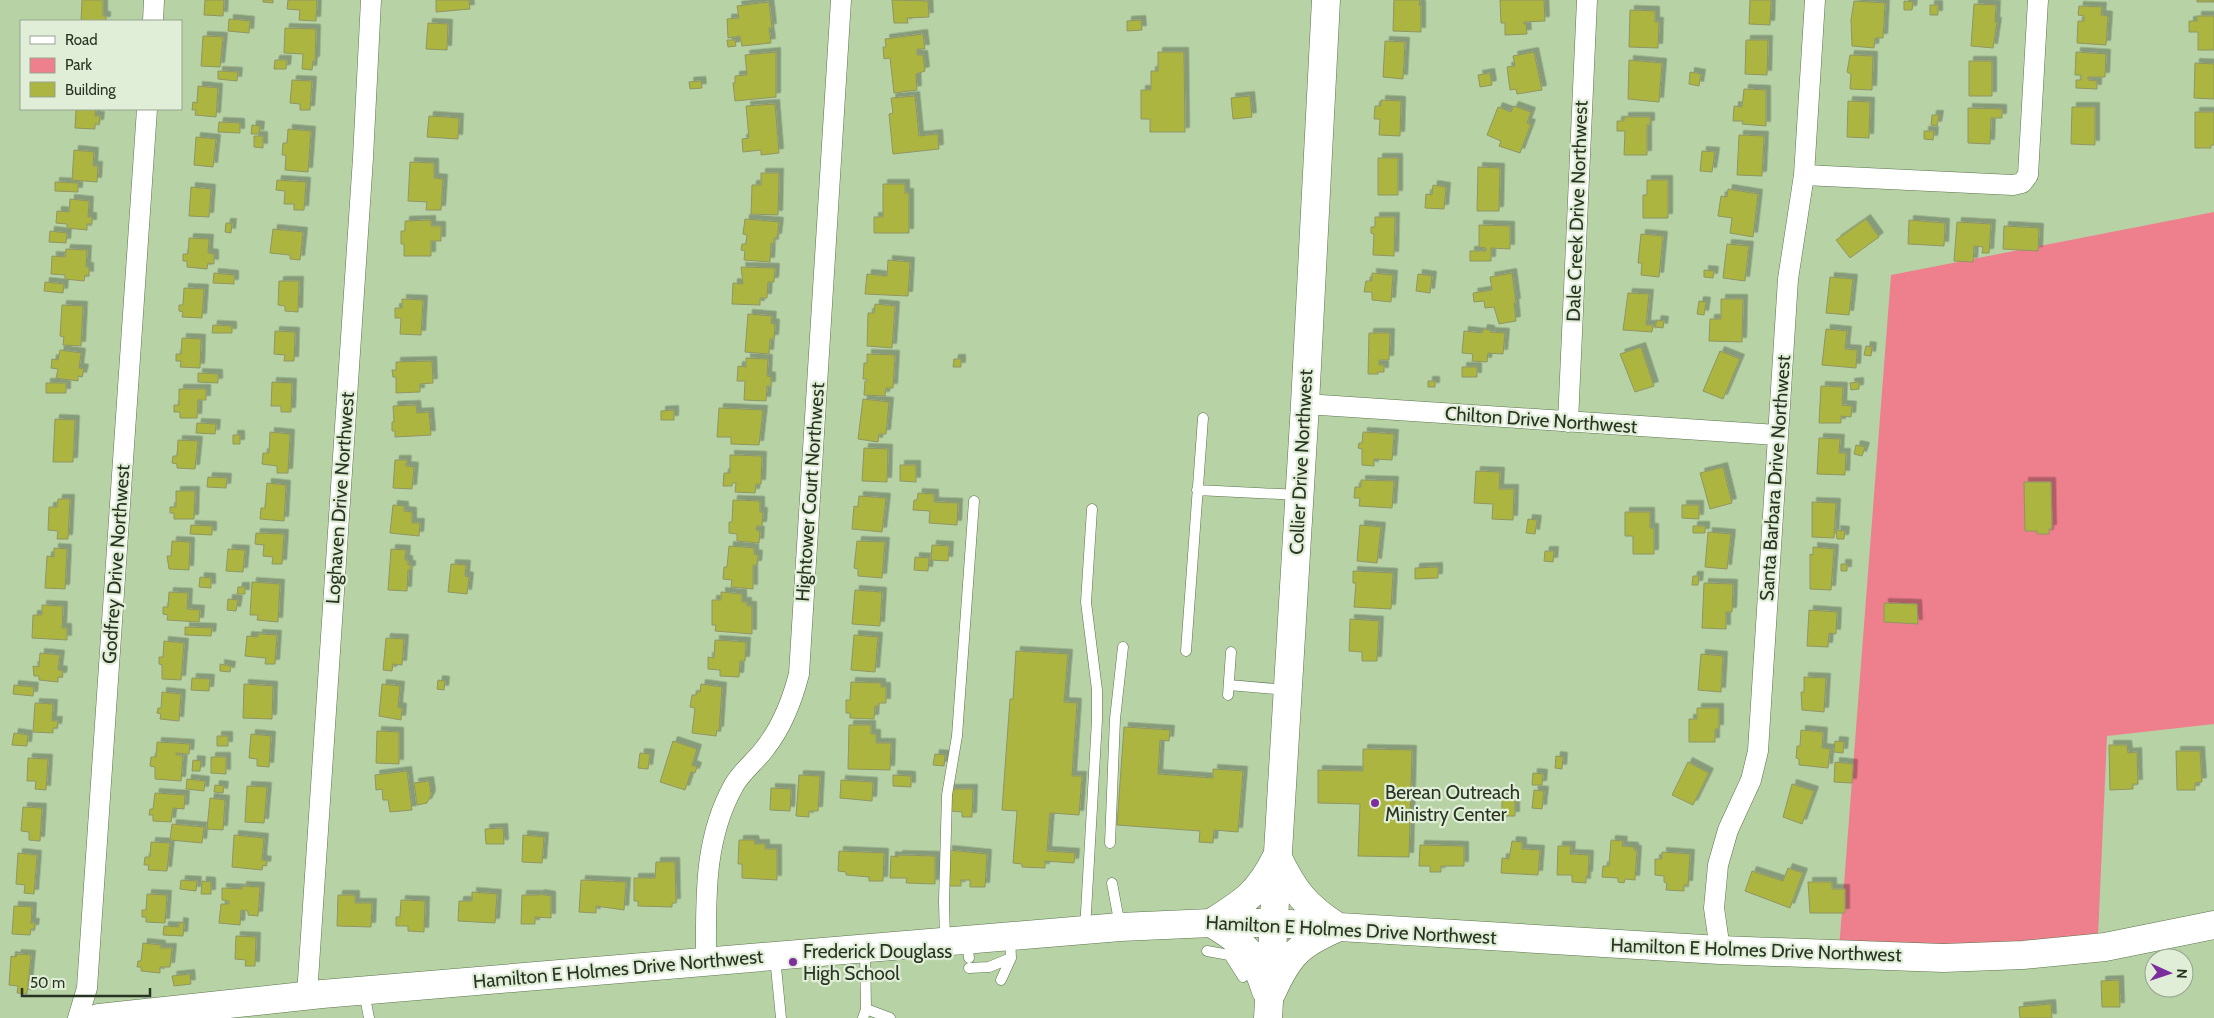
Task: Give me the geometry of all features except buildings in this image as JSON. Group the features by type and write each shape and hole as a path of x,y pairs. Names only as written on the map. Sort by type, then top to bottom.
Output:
{"main road":[{"name":"Collier Drive Northwest","path":"1268,1009 1300,495 1326,0"},
{"path":"1268,1009 1258,968 1247,949 1234,937 1211,923 1252,895 1264,881 1277,856"},
{"path":"1277,856 1290,882 1305,902 1317,914 1339,927"},
{"name":"Hamilton E Holmes Drive Northwest","path":"100,1018 308,996 865,948 962,952 1011,947 1085,930 1120,927 1211,923 1273,923 1720,950 1943,958 2023,955 2105,946 2214,925"},
{"path":"1268,1009 1284,966 1297,951 1313,938 1339,927"}],"street":[{"path":"152,20 154,0"},
{"name":"Loghaven Drive Northwest","path":"308,996 360,198 371,0"},
{"name":"Hightower Court Northwest","path":"706,961 707,888 711,846 717,821 735,784 766,748 781,726 792,701 798,674 841,0"},
{"name":"Dale Creek Drive Northwest","path":"1568,422 1587,0"},
{"name":"Santa Barbara Drive Northwest","path":"1720,950 1714,908 1718,865 1728,830 1751,780 1758,751 1788,279 1804,175 1815,0"},
{"path":"1804,175 2013,186 2022,183 2028,175 2038,0"},
{"name":"Godfrey Drive Northwest","path":"78,1018 87,988 147,110"},
{"name":"Chilton Drive Northwest","path":"1305,404 1777,435"}],"lane":[{"path":"1186,651 1203,418"},
{"path":"1198,490 1300,495"},
{"path":"962,952 944,901 947,795 957,736 974,501"},
{"path":"1085,930 1097,720 1097,690 1086,602 1092,509"},
{"path":"1110,843 1115,719 1123,647"},
{"path":"1231,652 1229,690 1288,690"},
{"path":"1112,883 1120,927"},
{"path":"1001,980 1011,947"},
{"path":"865,948 865,1013 890,1018"},
{"path":"1207,951 1229,955 1243,977"},
{"path":"775,955 781,1018"},
{"path":"364,991 368,1018"}],"green space":[{"path":"2214,212 2214,724 2107,736 2098,936 1838,962 1891,275"}],"place":[{"name":"Berean Outreach Ministry Center","path":"1375,803"},
{"name":"Frederick Douglass High School","path":"793,962"}]}
